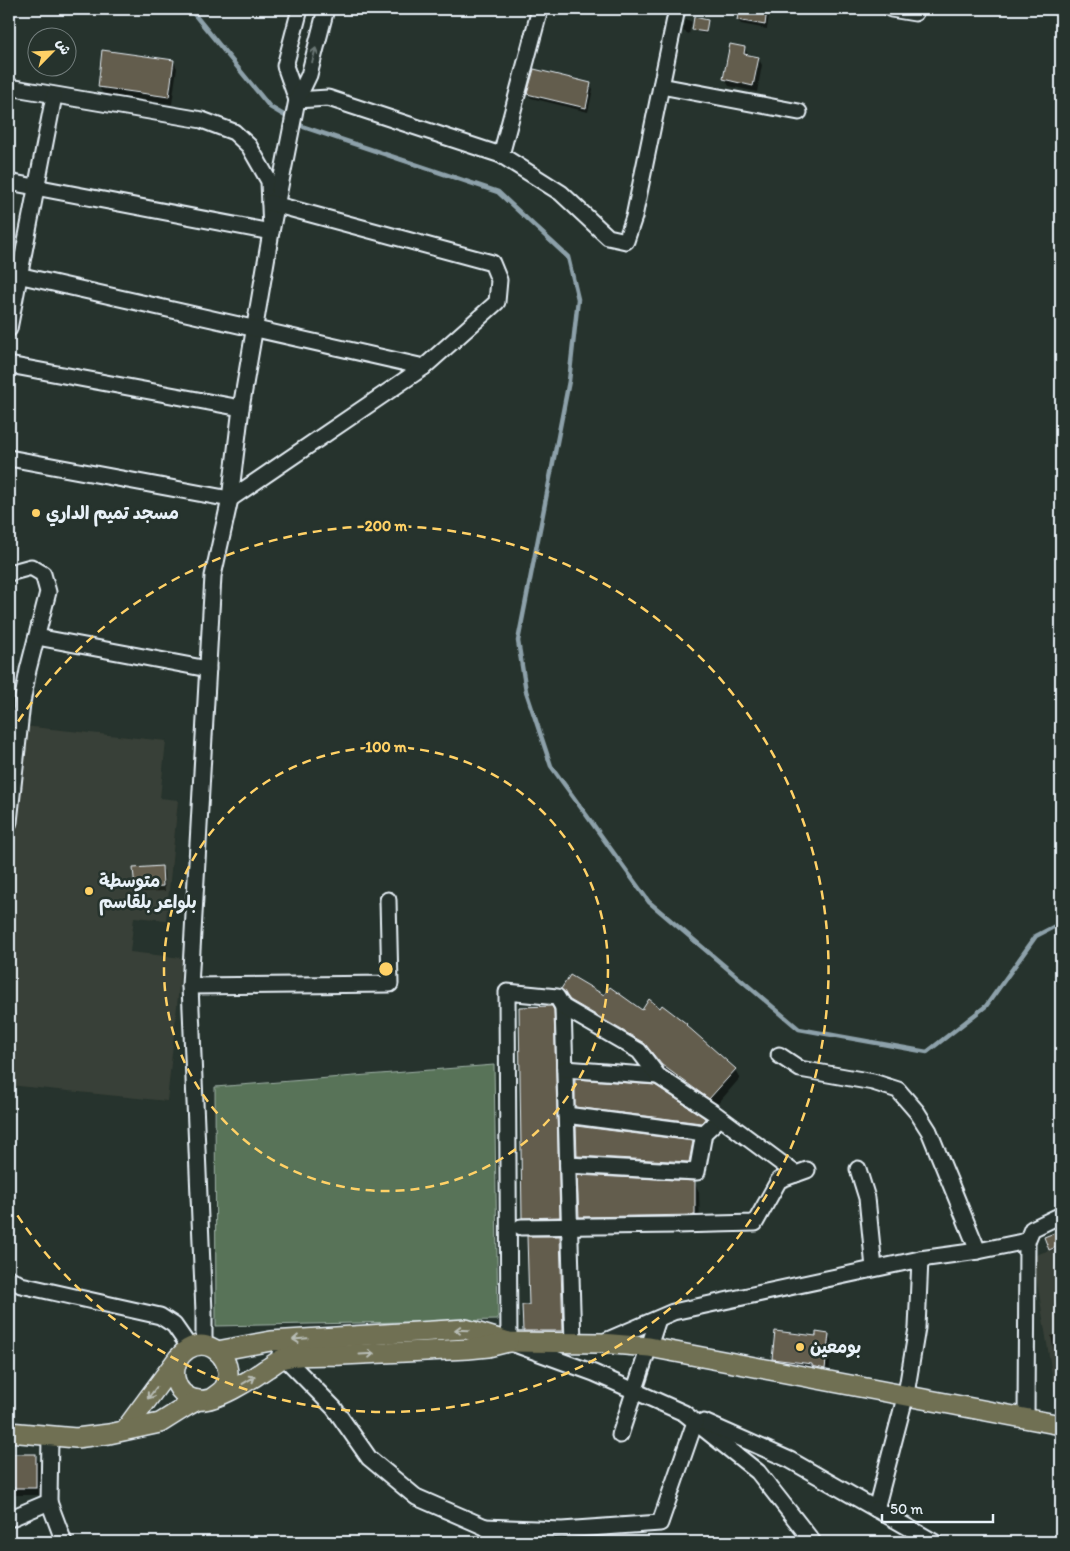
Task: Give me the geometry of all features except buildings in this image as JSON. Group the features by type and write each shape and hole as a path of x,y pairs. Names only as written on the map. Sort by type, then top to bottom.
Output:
{"main road":[{"path":"198,1350 226,1362 228,1376 224,1389 205,1399 185,1395 176,1384 174,1370 198,1350 271,1341 466,1329 509,1342"},
{"path":"9,1432 76,1438 108,1434 160,1423 187,1406 247,1382 284,1358 468,1350 509,1342 600,1343 649,1347 906,1394 1061,1425"},
{"path":"125,1430 198,1350"},
{"path":"1032,1420 1061,1416"}],"street":[{"path":"297,100 285,66 300,9"},
{"path":"198,1350 203,1292 190,986 213,576 230,499 240,408 271,232 273,205 297,100 309,75 326,9"},
{"path":"501,155 540,9"},
{"path":"297,100 328,98 501,155 561,193 608,237 626,241 634,217 677,9"},
{"path":"891,9 915,13"},
{"path":"661,86 800,112"},
{"path":"9,87 202,120 234,132 250,146 269,181 273,205"},
{"path":"9,330 14,274 36,187 54,96"},
{"path":"9,182 271,232"},
{"path":"9,458 230,499 424,367 498,302 499,280 492,263 273,205"},
{"path":"14,274 424,367"},
{"path":"9,365 240,408"},
{"path":"9,573 31,568 43,574 48,592 22,703 9,822"},
{"path":"37,637 208,669"},
{"path":"190,986 390,984 388,900"},
{"path":"522,1227 755,1223 779,1180 801,1172 658,1076 639,1051 563,1007 557,997 507,992 509,1342 594,1373 690,1418 790,1460 934,1542"},
{"path":"563,1007 573,1343"},
{"path":"779,1055 800,1068 872,1082 898,1090 917,1112 929,1131 978,1251"},
{"path":"565,1069 658,1076"},
{"path":"566,1115 704,1133"},
{"path":"568,1165 697,1172 704,1133 720,1118"},
{"path":"858,1169 867,1198 874,1268"},
{"path":"1032,1420 1027,1241 1032,1230 1061,1215"},
{"path":"600,1343 673,1312 874,1268 1027,1241"},
{"path":"876,1509 906,1394 917,1328 920,1259"},
{"path":"9,1278 21,1284 160,1316 174,1326 198,1350"},
{"path":"620,1435 658,1318"},
{"path":"271,1341 284,1358 334,1408 369,1458 416,1497 485,1527 503,1542"},
{"path":"485,1527 562,1530 660,1524 690,1418"},
{"path":"690,1418 758,1472 813,1542"},
{"path":"50,1436 48,1472 50,1502 64,1542"},
{"path":"9,1519 50,1502"}],"shaded area":[{"name":"متوسطة بلواعر بلقاسم","path":"23,726 166,741 160,798 178,800 166,920 134,917 130,952 182,958 167,1101 9,1085 9,865"},
{"path":"1061,1246 1061,1399 1055,1393 1033,1256"}],"green space":[{"path":"494,1065 498,1320 216,1326 215,1087"}],"waterway":[{"path":"190,9 270,107 304,127 498,192 568,257 578,299 569,381 518,641 526,691 551,766 649,902 799,1029 927,1052 986,1006 1036,936 1061,923"}],"place":[{"name":"مسجد تميم الداري","path":"36,513"},
{"name":"متوسطة بلواعر بلقاسم","path":"89,891"},
{"name":"بومعين","path":"800,1347"}]}
